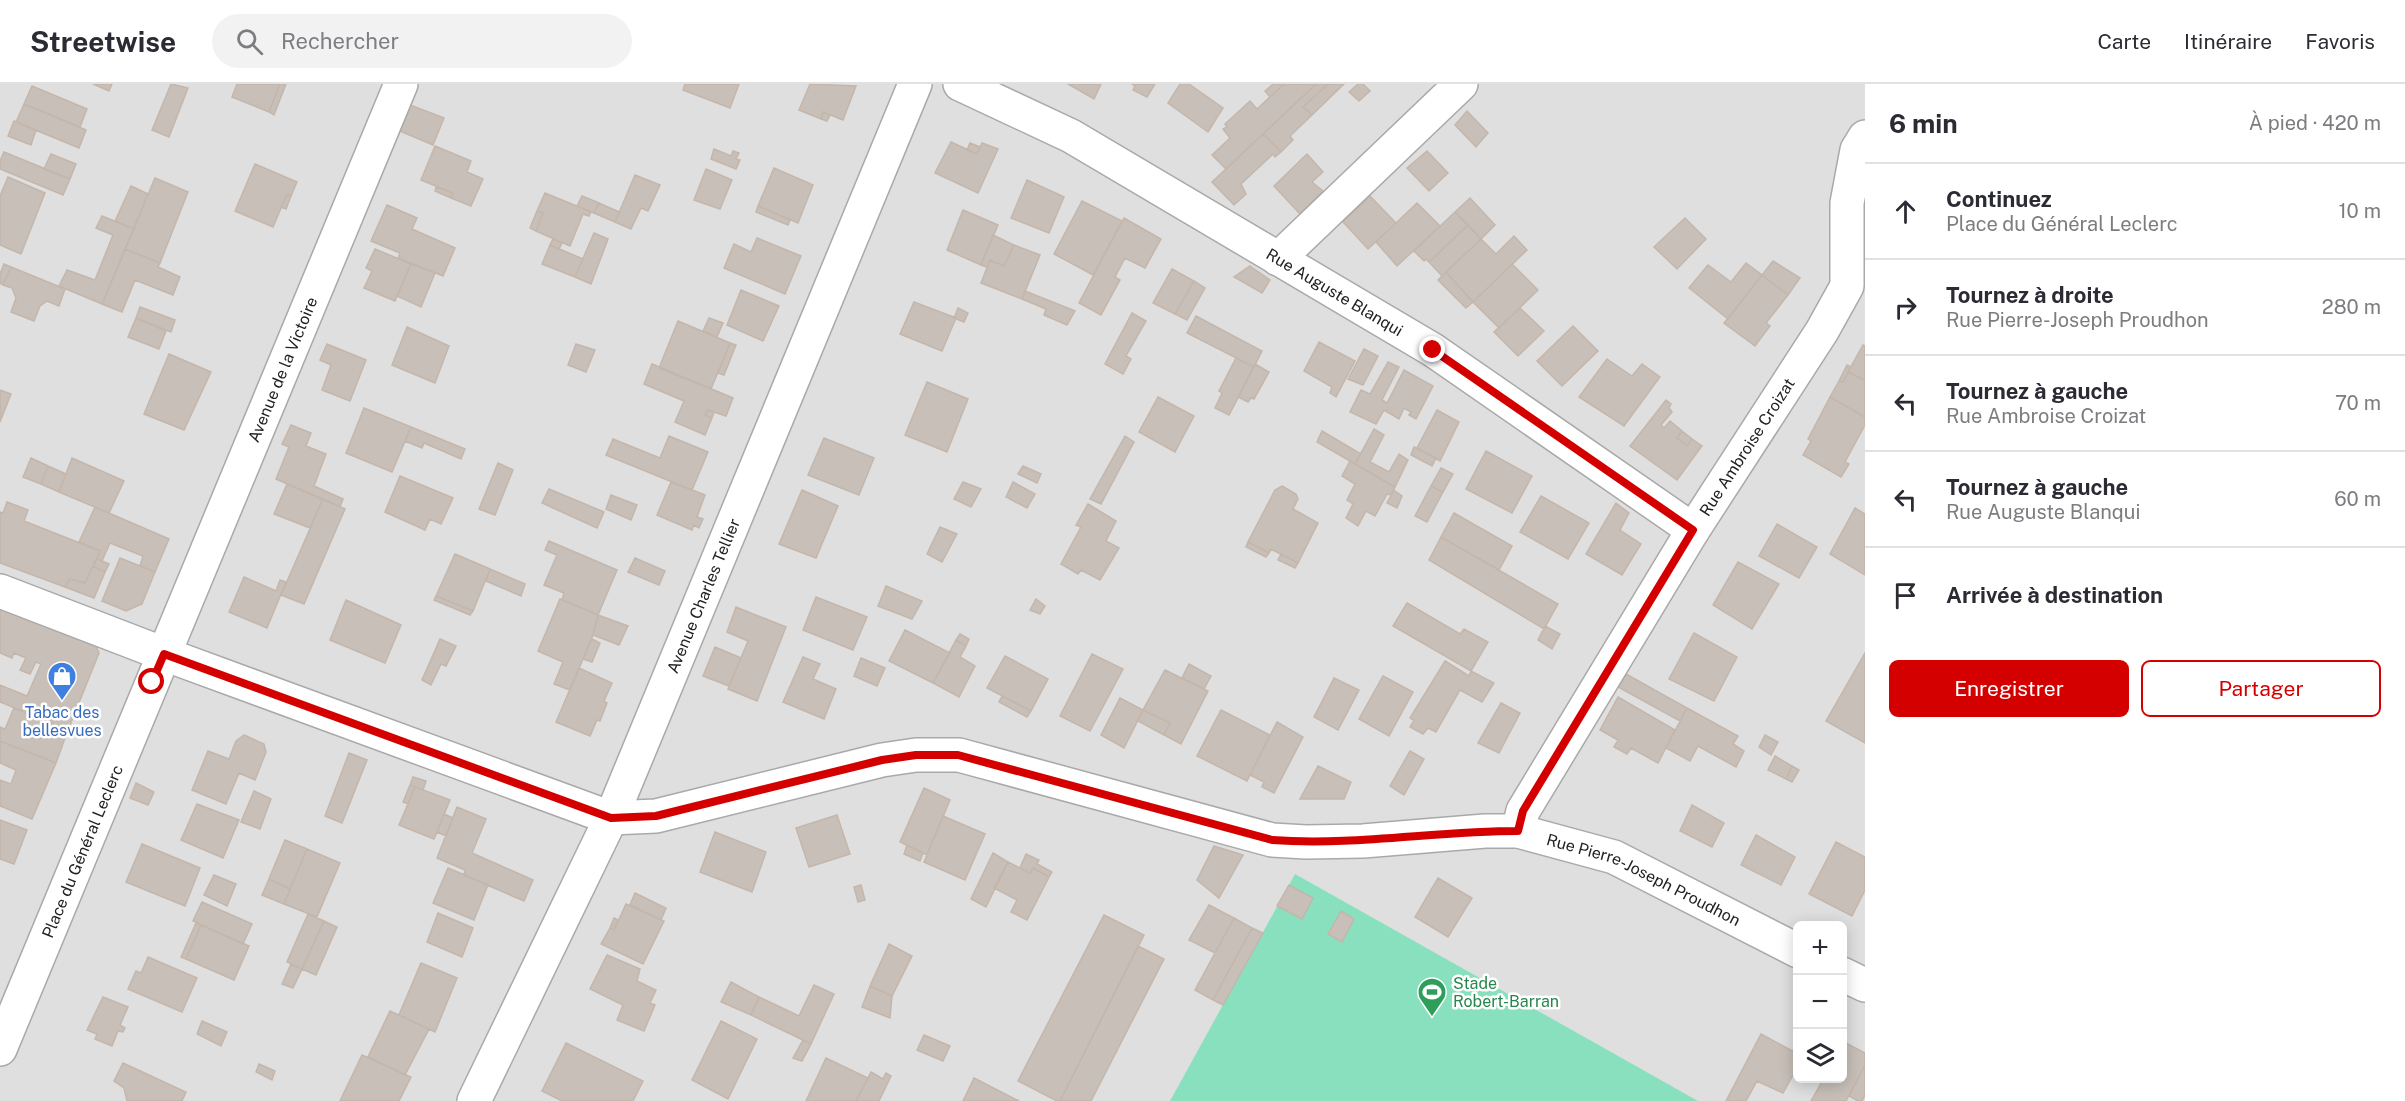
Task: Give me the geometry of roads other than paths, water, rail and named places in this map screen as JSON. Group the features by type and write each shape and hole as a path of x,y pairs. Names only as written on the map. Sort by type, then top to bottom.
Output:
{"street":[{"name":"Avenue de la Victoire","path":"164,654 401,84"},
{"name":"Avenue Charles Tellier","path":"474,1101 611,818 915,84"},
{"name":"Rue Auguste Blanqui","path":"960,84 1071,136 1433,350 1693,530"},
{"path":"1278,259 1461,84"},
{"name":"Rue Ambroise Croizat","path":"1518,831 1523,811 1693,530 1822,331 1847,286 1856,230 1847,203 1857,150 1865,137"},
{"name":"Rue Pierre-Joseph Proudhon","path":"0,591 164,654 611,818 656,816 882,760 916,755 958,755 1272,840 1363,841 1485,831 1518,831 1614,856 1793,949"},
{"name":"Place du Général Leclerc","path":"0,1049 164,654"},
{"path":"1844,975 1865,985"}],"place":[{"name":"Tabac des bellesvues","path":"62,702"},
{"name":"Stade Robert-Barran","path":"1432,1018"}]}
